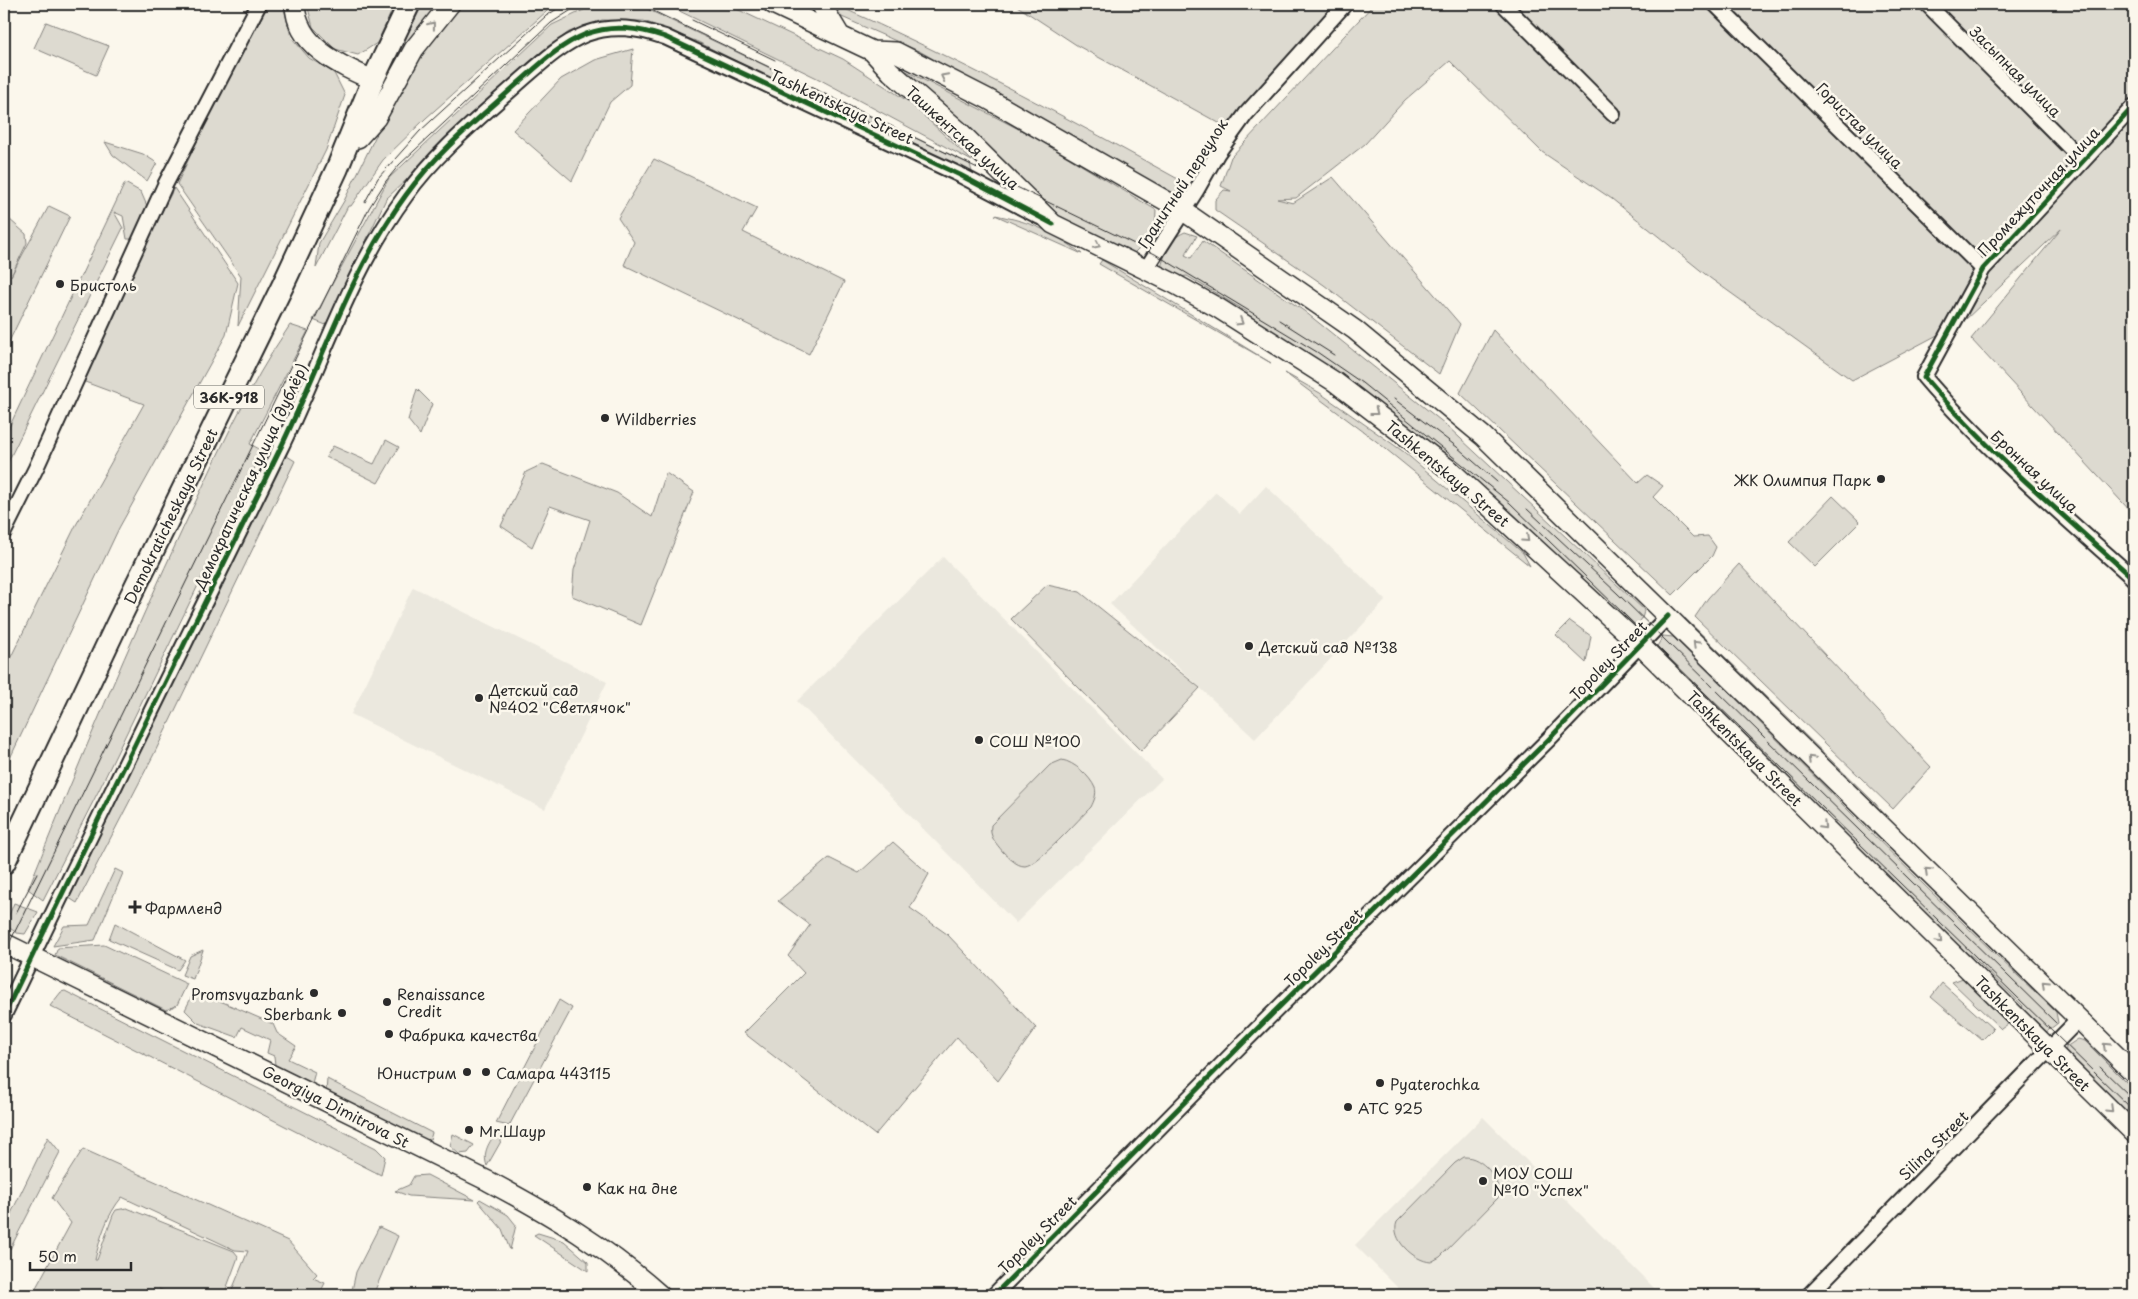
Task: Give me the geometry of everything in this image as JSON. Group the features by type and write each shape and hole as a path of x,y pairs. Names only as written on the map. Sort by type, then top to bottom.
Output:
{"main road":[{"path":"295,4 300,28 312,45 348,69 373,80"},
{"name":"Demokraticheskaya Street","path":"4,863 117,624 283,285 337,169 373,80 409,4"},
{"name":"Demokraticheskaya Street","path":"337,169 358,138 422,4"},
{"path":"358,138 376,118 414,49 450,4"},
{"name":"Ташкентская улица","path":"773,4 872,50 896,52 980,95 1182,210"},
{"path":"821,4 840,35"},
{"name":"Ташкентская улица","path":"872,50 891,72 960,132 1053,224"},
{"path":"1182,210 1355,330 1483,436 1668,616 1820,768 2134,1072"},
{"name":"Tashkentskaya Street","path":"1053,224 1146,269 1218,308 1335,382 1451,471 1639,644 2134,1133"},
{"name":"Georgiya Dimitrova St","path":"4,943 178,1027 551,1214 613,1255 658,1294"}],"street":[{"path":"4,532 36,468 165,185 259,4"},
{"name":"Гранитный переулок","path":"1146,269 1182,210 1196,191 1217,154 1246,114 1345,4"},
{"path":"1503,4 1613,114"},
{"name":"Гористая улица","path":"1715,4 1983,269"},
{"name":"Засыпная улица","path":"1927,4 2082,160"},
{"name":"Tashkentskaya Street","path":"614,28 640,29 665,37 960,175 1053,224"},
{"name":"Демократическая улица (дублёр)","path":"4,1015 30,957 282,444 329,337 377,240 406,194 438,158 482,115 558,49 586,34 614,28"},
{"name":"Промежуточная улица","path":"1924,377 1983,269 2134,106"},
{"name":"Бронная улица","path":"1924,377 1948,406 2039,494 2134,579"},
{"name":"Topoley Street","path":"994,1295 1668,616"},
{"name":"Silina Street","path":"1809,1295 2080,1018"}],"shaded area":[{"path":"266,4 283,4 291,37 309,58 334,73 345,95 326,150 238,326 241,276 177,184 238,54"},
{"path":"307,4 395,4 377,43 358,55 335,49 313,27"},
{"path":"423,4 443,4 403,52 404,41"},
{"path":"453,4 555,4 426,118 383,160 351,206 348,206 316,268 319,243 344,201 397,92"},
{"path":"665,4 726,4 843,59 909,102 972,161 817,78"},
{"path":"827,4 834,4 924,46 1056,113 1187,184 1183,192 1169,195 921,52 835,14"},
{"path":"1014,4 1341,4 1228,128 1078,46"},
{"path":"1374,4 2134,4 2134,515 1971,339 2062,228 1964,321 1852,380 1710,278 1612,199 1542,152 1450,61 1405,100 1365,144 1296,198 1277,199 1293,203 1333,177 1460,324 1439,374 1324,285 1215,210 1215,200 1224,190 1231,191 1221,186 1231,157"},
{"path":"590,7 647,9 970,164 972,172 786,86 698,42 644,21 602,20 569,32 539,54 386,199 326,325 313,320 389,178 552,25"},
{"path":"46,22 109,46 96,75 34,48"},
{"path":"633,49 630,85 610,102 572,181 513,130 561,79 595,60"},
{"path":"891,63 1036,138 1156,210 1155,232 1133,254 1054,213"},
{"path":"105,142 143,154 157,163 147,181 113,155"},
{"path":"654,159 757,208 743,232 844,282 809,354 624,265 634,242 618,218"},
{"path":"125,183 141,192 147,206 133,239 127,239 123,216 114,212 123,228 4,470 4,438"},
{"path":"174,188 238,283 226,335 119,528 4,771 4,671 76,525 144,404 77,379"},
{"path":"49,206 70,216 4,352 4,228 9,219 26,234 27,243 11,276"},
{"path":"995,215 1041,228 1082,254"},
{"path":"1185,232 1197,236 1185,255 1191,258 1203,241 1304,311 1445,424 1644,610 1640,622 1622,628 1496,506 1249,322 1247,312 1187,276 1171,278 1161,267 1171,242 1174,238"},
{"path":"1102,260 1271,363 1099,264"},
{"path":"290,325 308,331 250,444 263,451 99,790 43,900 28,889 104,704 165,567 222,446 247,396"},
{"path":"1493,330 1638,483 1647,475 1663,486 1653,497 1693,537 1708,536 1716,547 1712,556 1673,595 1460,393"},
{"path":"1285,373 1320,393 1404,452 1523,553 1530,566 1376,441"},
{"path":"417,389 432,404 420,435 408,420"},
{"path":"386,440 399,447 378,483 326,457 333,446 374,464"},
{"path":"279,451 295,461 154,754 77,903 63,894"},
{"path":"543,464 617,493 652,517 666,473 694,492 641,625 572,596 574,570 590,520 550,506 532,547 501,526 526,472"},
{"name":"Детский сад №138","path":"1266,486 1386,600 1255,739 1110,604 1216,492 1240,514"},
{"path":"1833,496 1860,522 1815,567 1789,542"},
{"name":"СОШ №100","path":"943,557 1162,779 1016,923 797,701"},
{"path":"1739,564 1931,767 1893,809 1695,617 1708,598"},
{"path":"1047,585 1080,592 1200,688 1141,751 1011,619"},
{"name":"Детский сад №402 \"Светлячок\"","path":"413,587 607,682 545,809 351,714"},
{"path":"1685,618 1881,811 1870,809 1684,625"},
{"path":"1570,621 1591,636 1586,663 1556,635"},
{"path":"1663,636 1673,637 1911,873 2056,1012 2058,1023 2045,1033 2021,1009 2023,1006 1973,957 1943,938 1655,650"},
{"path":"1062,760 1067,761 1086,774 1093,783 1096,790 1091,807 1049,850 1031,864 1019,865 1003,852 996,843 991,833 991,825 1050,765"},
{"path":"893,842 929,874 910,908 947,934 1036,1028 998,1081 957,1037 875,1135 744,1033 804,973 788,956 810,925 778,901 829,858 859,873"},
{"path":"115,869 123,873 95,940 53,946 64,926 89,925"},
{"path":"14,903 38,912 25,934 17,933 5,925"},
{"path":"115,923 185,960 178,970 109,939"},
{"path":"104,945 187,984 177,1005 166,1010 55,955 58,948"},
{"path":"203,950 193,979 182,975 190,956"},
{"path":"1963,978 2008,1024 2001,1029 1952,982"},
{"path":"1942,983 1993,1029 1982,1040 1931,997"},
{"path":"195,990 273,1024 277,1033 296,1046 288,1059 315,1072 312,1083 275,1065 274,1056 267,1053 270,1040 242,1027 237,1037 198,1023 185,1010"},
{"path":"65,991 376,1148 385,1157 381,1175 50,1006 61,992"},
{"path":"559,1000 572,1008 509,1126 496,1123"},
{"path":"2078,1039 2085,1041 2134,1090 2134,1125 2065,1056 2066,1047"},
{"path":"327,1079 432,1133 429,1143 326,1093"},
{"name":"МОУ СОШ №10 \"Успех\"","path":"1483,1117 1661,1295 1405,1295 1355,1245"},
{"path":"497,1131 504,1136 487,1166 486,1152"},
{"path":"453,1134 474,1145 468,1153 459,1154 450,1146"},
{"path":"48,1137 60,1152 10,1249 4,1246 4,1228"},
{"path":"83,1149 288,1241 317,1274 313,1278 325,1283 319,1295 230,1295 248,1251 235,1250 122,1197 112,1211 105,1227 95,1260 97,1260 116,1210 127,1208 234,1251 238,1256 224,1295 174,1295 159,1289 170,1295 32,1295 71,1223 52,1198"},
{"path":"1464,1157 1477,1160 1489,1170 1497,1184 1498,1198 1440,1257 1431,1262 1424,1261 1411,1253 1400,1242 1396,1229 1397,1222 1455,1163"},
{"path":"427,1175 475,1200 409,1196 395,1191 409,1185 414,1176"},
{"path":"480,1199 508,1215 516,1225 510,1250 502,1229 478,1201"},
{"path":"379,1227 398,1236 373,1295 351,1295 356,1272"},
{"path":"538,1233 564,1241 588,1262 588,1271 534,1235"}],"tram line":[{"path":"365,202 378,178 420,131 546,16 565,4"},
{"path":"4,954 369,208 386,181 399,165 551,23 573,9 588,4"},
{"path":"639,4 1155,254 1317,352 1362,383 1510,503 2134,1111"},
{"path":"692,20 775,60"},
{"path":"1279,320 1334,355"},
{"path":"1394,399 1457,447 1497,482"},
{"path":"1527,509 1617,593 2056,1023"},
{"path":"16,913 37,873"},
{"path":"2100,1067 2134,1100"}],"cycle path":[{"path":"4,1015 279,451 352,287 368,256 406,195 430,165 472,124 558,50 586,34 606,29 635,29 665,37 960,175 1053,224"},
{"path":"2134,106 1983,269 1924,377 1973,431 2134,579"},
{"path":"994,1295 1242,1044 1548,740 1668,616"}],"place":[{"name":"Бристоль","path":"60,284"},
{"name":"Wildberries","path":"605,418"},
{"name":"ЖК Олимпия Парк","path":"1881,479"},
{"name":"Детский сад №138","path":"1249,646"},
{"name":"Детский сад №402 \"Светлячок\"","path":"479,698"},
{"name":"СОШ №100","path":"979,740"},
{"name":"Фармленд","path":"135,907"},
{"name":"Promsvyazbank","path":"314,993"},
{"name":"Renaissance Credit","path":"387,1002"},
{"name":"Sberbank","path":"342,1013"},
{"name":"Фабрика качества","path":"389,1034"},
{"name":"Юнистрим","path":"467,1072"},
{"name":"Самара 443115","path":"486,1072"},
{"name":"Pyaterochka","path":"1380,1083"},
{"name":"АТС 925","path":"1348,1107"},
{"name":"Mr.Шаур","path":"469,1130"},
{"name":"МОУ СОШ №10 \"Успех\"","path":"1483,1181"},
{"name":"Как на дне","path":"587,1187"}]}
